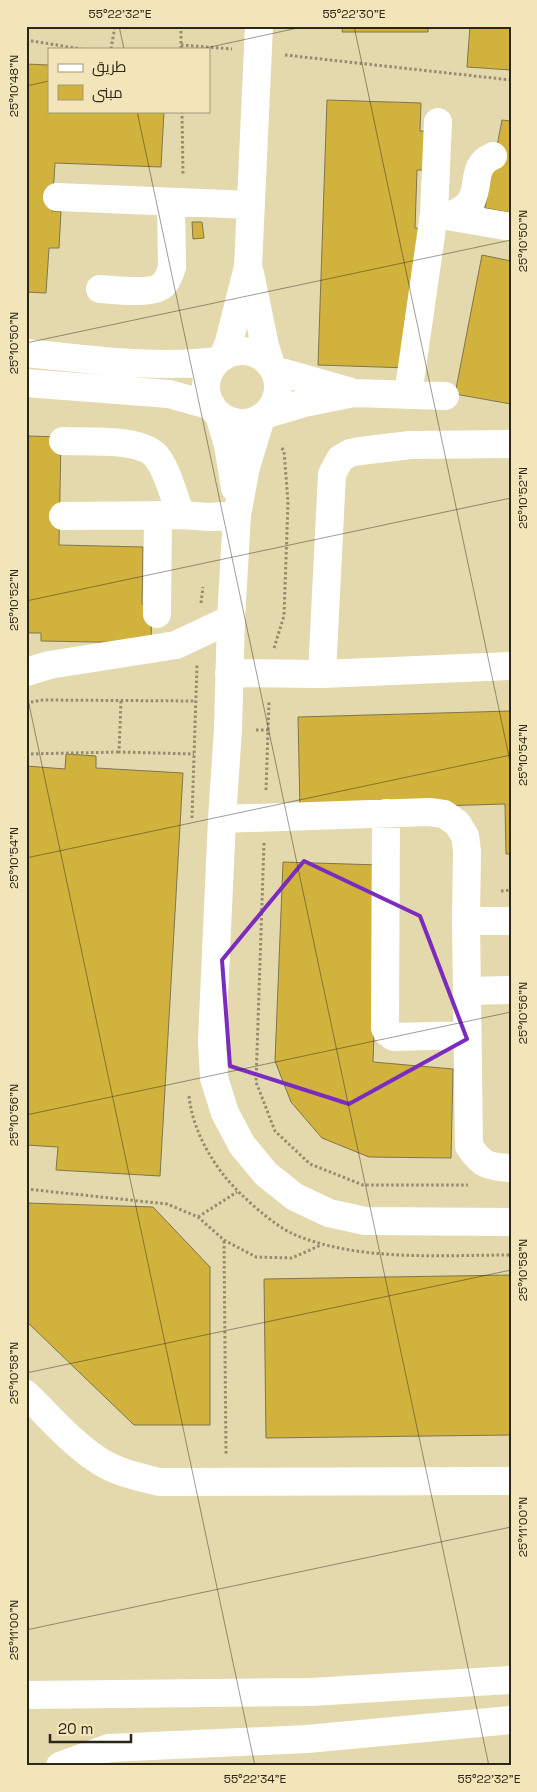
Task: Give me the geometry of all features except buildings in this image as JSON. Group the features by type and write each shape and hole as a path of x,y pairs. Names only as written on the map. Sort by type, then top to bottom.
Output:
{"main road":[{"path":"237,515 233,468 228,445 216,410 207,395 207,383 210,371 220,359 229,342 248,267 259,39"},
{"path":"408,395 442,215 438,122"},
{"path":"442,215 468,205 472,198 480,168 485,160 493,156"},
{"path":"57,197 251,205"},
{"path":"100,289 153,290 162,285 169,277 172,267 178,202"},
{"path":"442,215 511,227"},
{"path":"248,267 265,346 278,385 276,401 264,416 246,467 237,515 212,1041 214,1078 224,1113 242,1146 266,1174 295,1197 329,1213 365,1221 402,1223 511,1222"},
{"path":"26,353 155,365 184,365 220,359 236,352 249,352 261,356 273,368 354,393"},
{"path":"26,383 156,392 183,396 216,410 232,422 247,423 304,402 354,393 445,396"},
{"path":"63,441 143,446 154,455 162,467 170,515 157,614"},
{"path":"322,674 332,474 340,459 360,451 410,445 511,444"},
{"path":"63,516 170,515 209,517 237,515"},
{"path":"26,672 49,665 176,645 231,619"},
{"path":"229,673 322,674 511,666"},
{"path":"222,819 429,812 444,814 457,823 464,836 467,851 469,1146 478,1160 493,1166 511,1168"},
{"path":"386,813 386,1032 394,1037 467,1035"},
{"path":"466,921 511,920"},
{"path":"467,991 511,990"},
{"path":"26,1394 76,1443 101,1462 129,1475 159,1482 511,1481"},
{"path":"26,1695 311,1692 511,1680"},
{"path":"60,1766 109,1748 308,1739 511,1720"}],"path":[{"path":"111,48 115,26"},
{"path":"181,26 181,47 259,39 511,80"},
{"path":"26,40 75,48"},
{"path":"178,202 182,112"},
{"path":"276,442 284,451 288,502 284,616 274,642 270,673 256,1082 275,1131 310,1164 363,1185 472,1185"},
{"path":"26,703 43,700 196,701"},
{"path":"119,752 121,701"},
{"path":"26,754 119,752 194,754"},
{"path":"26,1189 167,1204 198,1217 224,1240 256,1257 292,1258 322,1244"},
{"path":"198,1217 238,1192"},
{"path":"224,1240 227,1482"}],"highlighted area":[{"path":"304,861 420,916 467,1039 349,1104 230,1066 222,960"}]}
